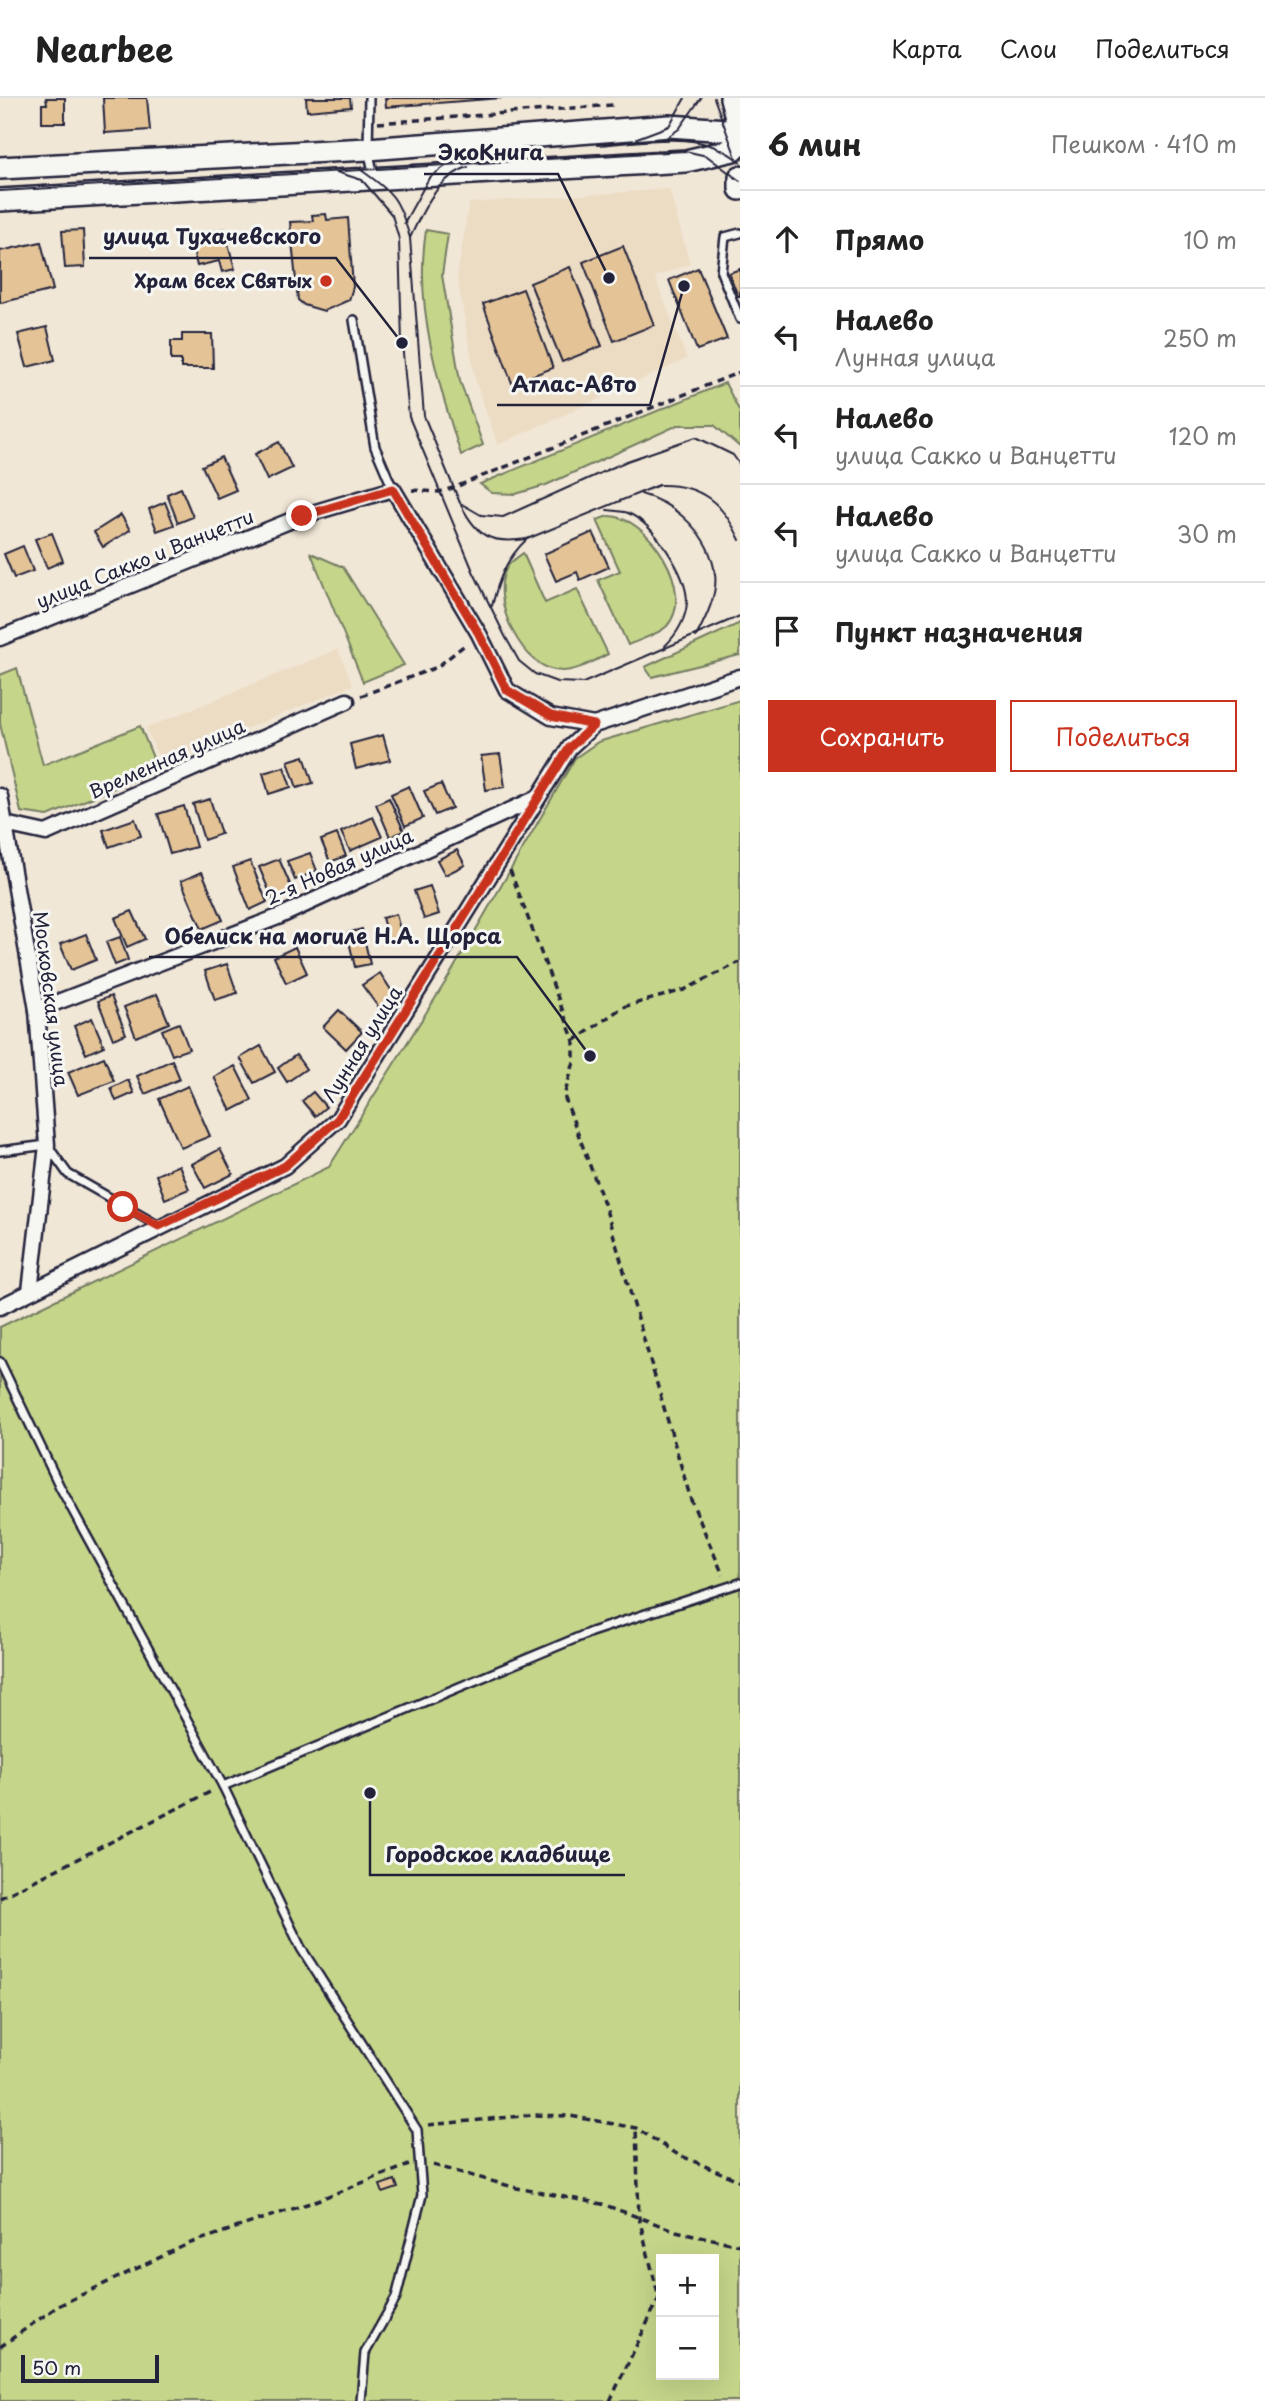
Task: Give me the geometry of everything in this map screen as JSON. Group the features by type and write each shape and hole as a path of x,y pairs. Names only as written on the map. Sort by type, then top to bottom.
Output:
{"main road":[{"path":"731,98 740,132"},
{"path":"0,168 368,149 669,126 727,130 740,141 733,150 686,161 0,200"},
{"path":"740,177 740,188"}],"street":[{"path":"393,489 479,634 507,690 551,716 594,725"},
{"name":"улица Сакко и Ванцетти","path":"0,638 302,516 393,489"},
{"name":"Лунная улица","path":"0,1307 285,1166 338,1119 570,747 594,725 740,677"},
{"name":"Временная улица","path":"3,824 46,833 346,701"},
{"name":"Московская улица","path":"0,796 37,1010 47,1145 30,1291"},
{"name":"2-я Новая улица","path":"37,1010 278,917 537,798"}],"lane":[{"path":"369,98 368,149 375,180"},
{"path":"740,233 726,237 721,272 740,319"},
{"path":"354,320 375,447 393,489"},
{"path":"0,1151 47,1145 68,1174 159,1226"},
{"path":"0,1362 60,1487 223,1786 301,1948 417,2130 422,2195 396,2298 365,2353 361,2401"},
{"path":"223,1786 591,1632 740,1583"}],"path":[{"path":"369,124 613,104"},
{"path":"393,489 439,492 453,488 740,372"},
{"path":"346,701 438,667 479,634"},
{"path":"501,856 516,881 574,1041 574,1062 564,1096 605,1206 691,1500 728,1587"},
{"path":"574,1041 623,1007 684,990 740,962"},
{"path":"0,1898 223,1786"},
{"path":"417,2130 433,2122 532,2115 570,2116 636,2128 677,2154 740,2181"},
{"path":"610,2401 659,2298 639,2218 636,2128"},
{"path":"0,2347 58,2306 188,2244 307,2204 419,2161 517,2188 602,2204 677,2231 740,2245"}],"shaded area":[{"path":"669,189 690,264 655,277 687,359 498,445 476,383 457,277 469,203"},
{"path":"338,649 353,685 161,764 146,728"}],"green space":[{"path":"426,230 448,234 442,275 460,381 483,445 461,455 430,344 423,287"},
{"path":"725,383 740,412 740,447 714,425 678,425 546,485 516,494 492,493 480,484"},
{"path":"608,516 623,519 652,541 664,558 676,594 675,611 667,626 628,645 598,580 620,571 597,520"},
{"path":"311,553 343,567 404,665 363,682"},
{"path":"523,553 545,603 577,589 608,654 581,667 563,671 548,668 535,660 523,647 506,614 502,581 507,567"},
{"path":"740,623 740,655 652,677 645,667"},
{"path":"17,668 43,765 140,726 158,770 48,816 21,812 0,724 0,675"},
{"path":"740,700 740,2401 0,2401 0,1327 329,1167 448,978 575,758 598,742"}],"building":[{"path":"46,98 65,98 65,123 42,123 42,104 47,104"},
{"path":"103,98 147,98 150,130 105,133"},
{"path":"306,98 350,98 351,107 307,111"},
{"path":"385,98 502,98 386,107"},
{"path":"326,214 327,220 348,218 353,287 349,300 324,311 304,305 298,300 290,222 313,221 312,215"},
{"path":"224,229 235,269 222,272 219,261 197,266 190,238"},
{"path":"83,230 85,267 65,268 62,231"},
{"path":"41,242 53,290 0,303 0,251"},
{"path":"623,246 654,325 614,341 583,262"},
{"path":"570,267 602,346 562,362 530,283"},
{"path":"698,268 727,339 697,350 669,280"},
{"path":"740,269 740,296 738,296 729,273"},
{"path":"523,289 553,368 512,383 483,304"},
{"path":"47,327 55,360 27,367 18,334"},
{"path":"182,334 212,334 213,368 181,368 181,360 171,360 171,341 182,341"},
{"path":"279,442 292,468 267,480 255,454"},
{"path":"221,457 236,490 217,498 202,466"},
{"path":"181,488 193,517 178,523 167,494"},
{"path":"165,502 174,525 157,531 149,509"},
{"path":"121,515 130,530 103,547 94,532"},
{"path":"593,532 609,567 580,580 577,572 556,581 544,554"},
{"path":"52,533 63,561 47,568 35,539"},
{"path":"23,546 33,571 14,578 4,554"},
{"path":"383,735 390,760 356,769 350,744"},
{"path":"500,754 505,787 486,790 481,756"},
{"path":"304,756 313,783 297,788 288,761"},
{"path":"284,767 291,787 269,794 263,773"},
{"path":"441,784 452,808 435,815 424,791"},
{"path":"409,786 423,818 405,826 391,794"},
{"path":"389,798 404,831 390,837 376,804"},
{"path":"210,799 221,834 204,840 193,804"},
{"path":"184,806 196,847 170,854 158,814"},
{"path":"373,817 382,837 350,851 341,832"},
{"path":"135,819 141,836 109,847 103,830"},
{"path":"337,834 346,856 330,862 321,840"},
{"path":"457,850 465,865 445,875 437,860"},
{"path":"310,853 317,871 295,880 287,861"},
{"path":"279,859 293,891 273,900 259,867"},
{"path":"250,861 267,902 250,910 233,867"},
{"path":"202,872 223,920 202,929 181,881"},
{"path":"430,886 439,914 424,919 414,891"},
{"path":"132,911 145,939 127,947 115,918"},
{"path":"396,914 402,937 389,941 382,918"},
{"path":"362,929 370,964 355,967 347,933"},
{"path":"86,934 96,960 71,970 60,944"},
{"path":"120,937 128,960 115,965 106,942"},
{"path":"295,947 307,973 286,983 274,957"},
{"path":"227,964 237,993 215,1000 205,971"},
{"path":"380,973 395,996 379,1008 362,985"},
{"path":"157,994 169,1023 136,1037 124,1007"},
{"path":"111,996 126,1034 113,1039 98,1001"},
{"path":"339,1010 362,1032 346,1049 323,1027"},
{"path":"92,1018 104,1046 86,1054 74,1026"},
{"path":"179,1023 189,1049 172,1055 162,1030"},
{"path":"261,1046 275,1072 254,1083 240,1058"},
{"path":"296,1055 306,1069 287,1082 278,1068"},
{"path":"104,1057 114,1081 78,1095 68,1072"},
{"path":"172,1060 180,1079 145,1094 137,1076"},
{"path":"235,1066 252,1100 231,1111 214,1077"},
{"path":"128,1080 134,1093 116,1101 111,1088"},
{"path":"188,1086 210,1136 181,1148 159,1099"},
{"path":"313,1092 326,1107 315,1116 302,1101"},
{"path":"220,1149 233,1174 205,1188 192,1164"},
{"path":"179,1165 189,1189 165,1199 156,1175"},
{"path":"395,2180 398,2188 383,2193 380,2185"}],"tram line":[{"path":"637,138 669,126 685,98"},
{"path":"663,140 679,129 701,98"},
{"path":"714,98 737,160"},
{"path":"597,145 653,140 690,141 725,151 740,162"},
{"path":"0,191 685,151 707,156 740,181"},
{"path":"404,223 429,178 447,165"},
{"path":"410,238 439,187 457,172 468,167"},
{"path":"361,170 394,198 410,238 424,416 460,503 481,515 503,517 627,461 696,437 733,455 740,465"},
{"path":"333,171 362,180 392,215 399,239 402,343 409,417 473,571 519,661 535,674 557,682 583,683 740,616"},
{"path":"492,606 504,570 527,539 659,485 687,488 709,498 726,516 740,540"},
{"path":"641,494 667,505 690,523 699,534 712,560 715,590 696,637"},
{"path":"461,505 473,525 487,536 504,540 527,539"},
{"path":"607,510 628,513 648,528 667,551 681,578 686,591 685,614 677,631 665,646"}],"place":[{"name":"ЭкоКнига","path":"609,278"},
{"name":"Храм всех Святых","path":"326,281"},
{"name":"Атлас-Авто","path":"684,286"},
{"name":"улица Тухачевского","path":"402,343"},
{"name":"Обелиск на могиле Н.А. Щорса","path":"590,1056"},
{"name":"Городское кладбище","path":"370,1793"}],"route":[{"path":"123,1207 159,1226 285,1166 338,1119 570,747 594,725 551,716 507,690 479,634 393,489 302,516"}]}
